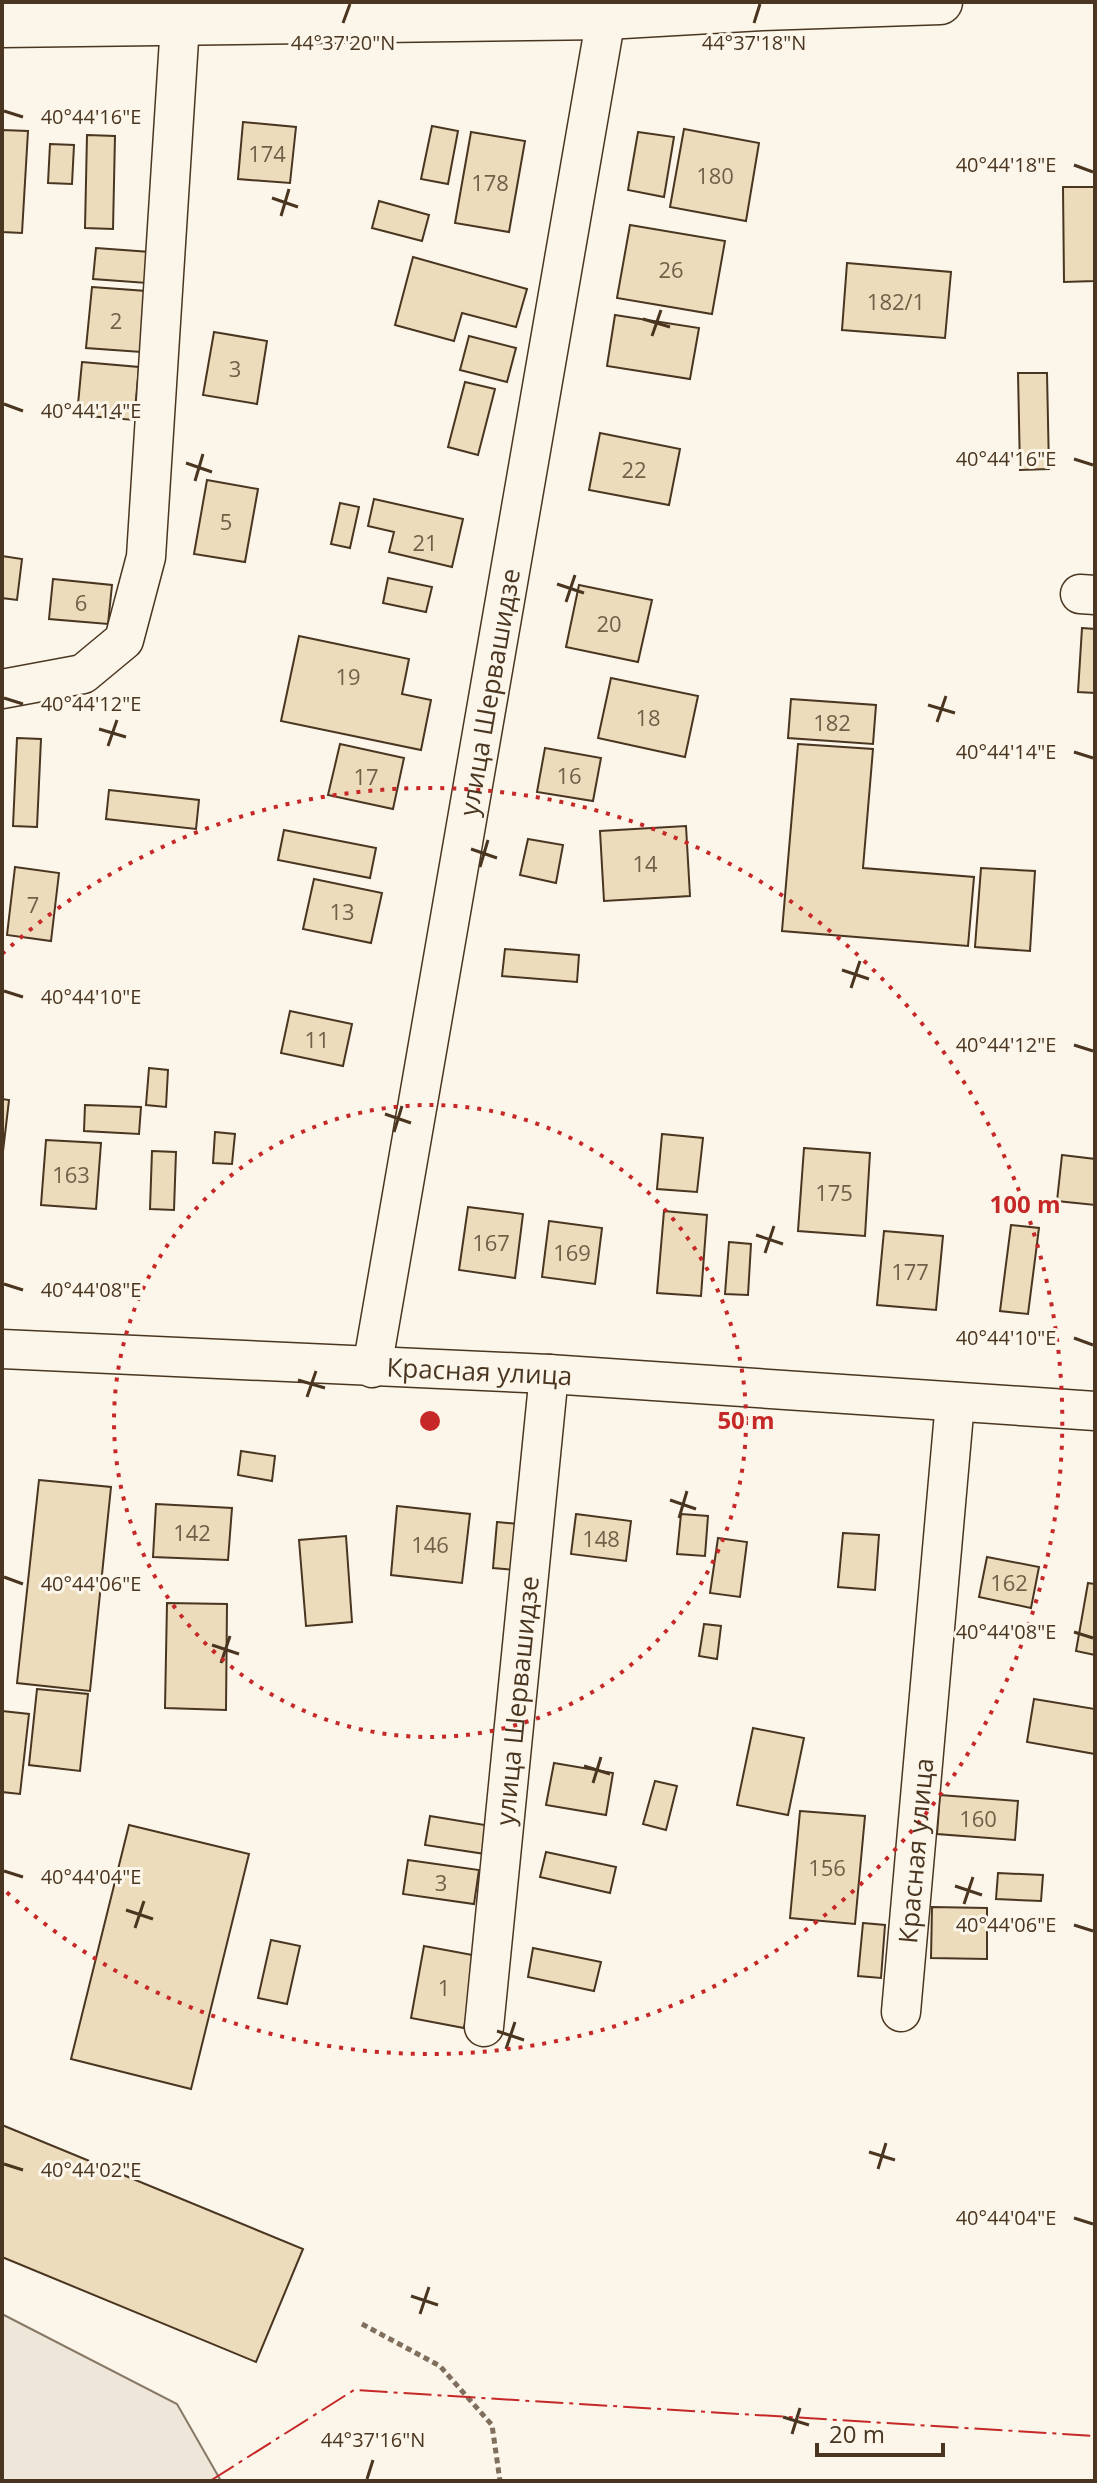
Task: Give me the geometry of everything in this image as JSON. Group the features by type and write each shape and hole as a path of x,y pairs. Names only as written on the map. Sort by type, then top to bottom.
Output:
{"street":[{"path":"2,25 606,17 762,5 940,2"},
{"name":"улица Шервашидзе","path":"372,1368 606,17"},
{"path":"2,689 83,674 124,640 146,557 180,24"},
{"name":"Красная улица","path":"2,1349 549,1374 1095,1411"},
{"name":"улица Шервашидзе","path":"484,2027 549,1374"},
{"name":"Красная улица","path":"901,2012 955,1402"}],"path":[{"path":"362,2324 440,2366 492,2425 500,2481"}],"shaded area":[{"path":"2,2314 177,2404 221,2481 2,2481"}],"building":[{"path":"243,122 296,127 290,183 238,179"},
{"path":"432,126 458,131 448,184 421,179"},
{"path":"684,129 759,143 746,221 670,207"},
{"path":"2,130 28,131 22,233 2,232"},
{"path":"471,132 525,141 509,232 455,223"},
{"path":"638,132 674,137 664,197 628,190"},
{"path":"87,135 115,136 113,229 85,228"},
{"path":"50,144 74,145 72,184 48,183"},
{"path":"1063,187 1095,187 1095,281 1064,282"},
{"path":"379,201 429,215 422,241 372,228"},
{"path":"630,225 725,241 712,314 617,298"},
{"path":"96,248 150,252 147,283 93,279"},
{"path":"413,257 527,289 516,327 462,313 454,341 395,325"},
{"path":"847,263 951,272 945,338 842,330"},
{"path":"92,287 146,291 141,352 86,348"},
{"path":"615,315 699,328 690,379 607,366"},
{"path":"214,332 267,341 257,404 203,395"},
{"path":"469,336 516,348 507,382 460,370"},
{"path":"82,362 139,367 134,420 77,415"},
{"path":"1018,373 1047,373 1049,469 1020,470"},
{"path":"465,382 495,389 478,455 448,447"},
{"path":"600,433 680,449 669,505 589,490"},
{"path":"207,480 258,489 245,562 194,554"},
{"path":"374,499 463,519 452,567 389,552 394,532 368,526"},
{"path":"340,503 359,507 350,548 331,544"},
{"path":"2,556 22,559 17,600 2,598"},
{"path":"388,578 432,587 426,612 383,603"},
{"path":"53,579 112,585 108,624 49,619"},
{"path":"579,585 652,600 638,662 566,647"},
{"path":"1082,628 1095,629 1095,693 1078,692"},
{"path":"299,636 409,659 402,694 431,700 421,750 281,721"},
{"path":"611,678 698,696 685,757 598,738"},
{"path":"791,699 876,705 873,744 788,738"},
{"path":"17,738 41,739 37,827 13,826"},
{"path":"340,744 404,758 393,809 328,795"},
{"path":"798,744 873,749 863,868 974,877 968,946 782,931"},
{"path":"545,748 601,758 593,801 537,792"},
{"path":"109,790 199,800 196,829 106,819"},
{"path":"686,826 690,896 604,901 600,831"},
{"path":"284,830 376,848 370,878 278,860"},
{"path":"528,839 563,845 556,883 520,875"},
{"path":"15,867 59,873 51,941 7,935"},
{"path":"981,868 1035,871 1030,951 975,947"},
{"path":"314,879 382,893 371,943 303,929"},
{"path":"505,949 579,955 577,982 502,976"},
{"path":"290,1011 352,1024 343,1066 281,1053"},
{"path":"149,1068 168,1070 166,1107 146,1105"},
{"path":"2,1099 9,1100 2,1160"},
{"path":"85,1105 141,1107 139,1134 84,1131"},
{"path":"215,1132 235,1134 232,1164 213,1163"},
{"path":"662,1134 703,1138 697,1192 657,1189"},
{"path":"46,1140 101,1143 96,1209 41,1205"},
{"path":"804,1148 870,1153 865,1236 798,1231"},
{"path":"152,1151 176,1152 174,1210 150,1209"},
{"path":"1062,1155 1095,1159 1095,1205 1057,1201"},
{"path":"468,1207 523,1214 515,1278 459,1270"},
{"path":"664,1211 707,1215 701,1296 657,1293"},
{"path":"549,1221 602,1228 595,1284 542,1277"},
{"path":"1011,1225 1039,1228 1028,1314 1000,1311"},
{"path":"884,1231 943,1236 936,1310 877,1305"},
{"path":"729,1242 751,1244 748,1295 725,1294"},
{"path":"241,1451 275,1456 272,1481 238,1475"},
{"path":"39,1480 111,1487 90,1691 17,1683"},
{"path":"156,1504 232,1508 228,1560 153,1557"},
{"path":"397,1506 470,1514 462,1583 391,1575"},
{"path":"576,1514 631,1521 626,1561 571,1554"},
{"path":"681,1514 708,1516 705,1556 677,1554"},
{"path":"497,1522 519,1524 514,1570 493,1568"},
{"path":"843,1533 879,1535 875,1590 838,1587"},
{"path":"346,1536 352,1622 306,1626 299,1540"},
{"path":"718,1538 747,1542 740,1597 710,1593"},
{"path":"987,1557 1039,1567 1031,1608 979,1597"},
{"path":"1088,1583 1095,1584 1095,1655 1076,1651"},
{"path":"167,1603 227,1604 226,1710 165,1708"},
{"path":"704,1624 721,1626 717,1659 699,1656"},
{"path":"37,1689 88,1694 80,1771 29,1765"},
{"path":"1034,1699 1095,1709 1095,1754 1027,1742"},
{"path":"2,1711 29,1714 20,1794 2,1792"},
{"path":"753,1728 804,1738 788,1815 737,1805"},
{"path":"554,1763 613,1773 606,1815 546,1805"},
{"path":"655,1781 677,1786 666,1830 643,1824"},
{"path":"940,1795 1018,1801 1015,1840 937,1834"},
{"path":"800,1811 865,1816 855,1924 790,1918"},
{"path":"430,1816 497,1827 492,1855 425,1845"},
{"path":"129,1825 249,1854 191,2089 71,2059"},
{"path":"546,1852 616,1867 610,1893 540,1877"},
{"path":"408,1860 479,1870 474,1904 403,1894"},
{"path":"998,1873 1043,1875 1041,1901 996,1899"},
{"path":"932,1907 987,1908 987,1959 931,1958"},
{"path":"863,1923 885,1925 881,1978 858,1976"},
{"path":"271,1940 300,1946 287,2004 258,1998"},
{"path":"424,1946 478,1956 464,2028 411,2018"},
{"path":"533,1948 601,1962 594,1991 528,1977"},
{"path":"2,2125 303,2249 256,2362 2,2257"}],"power":[{"path":"210,2481 354,2390 1095,2436"}]}
